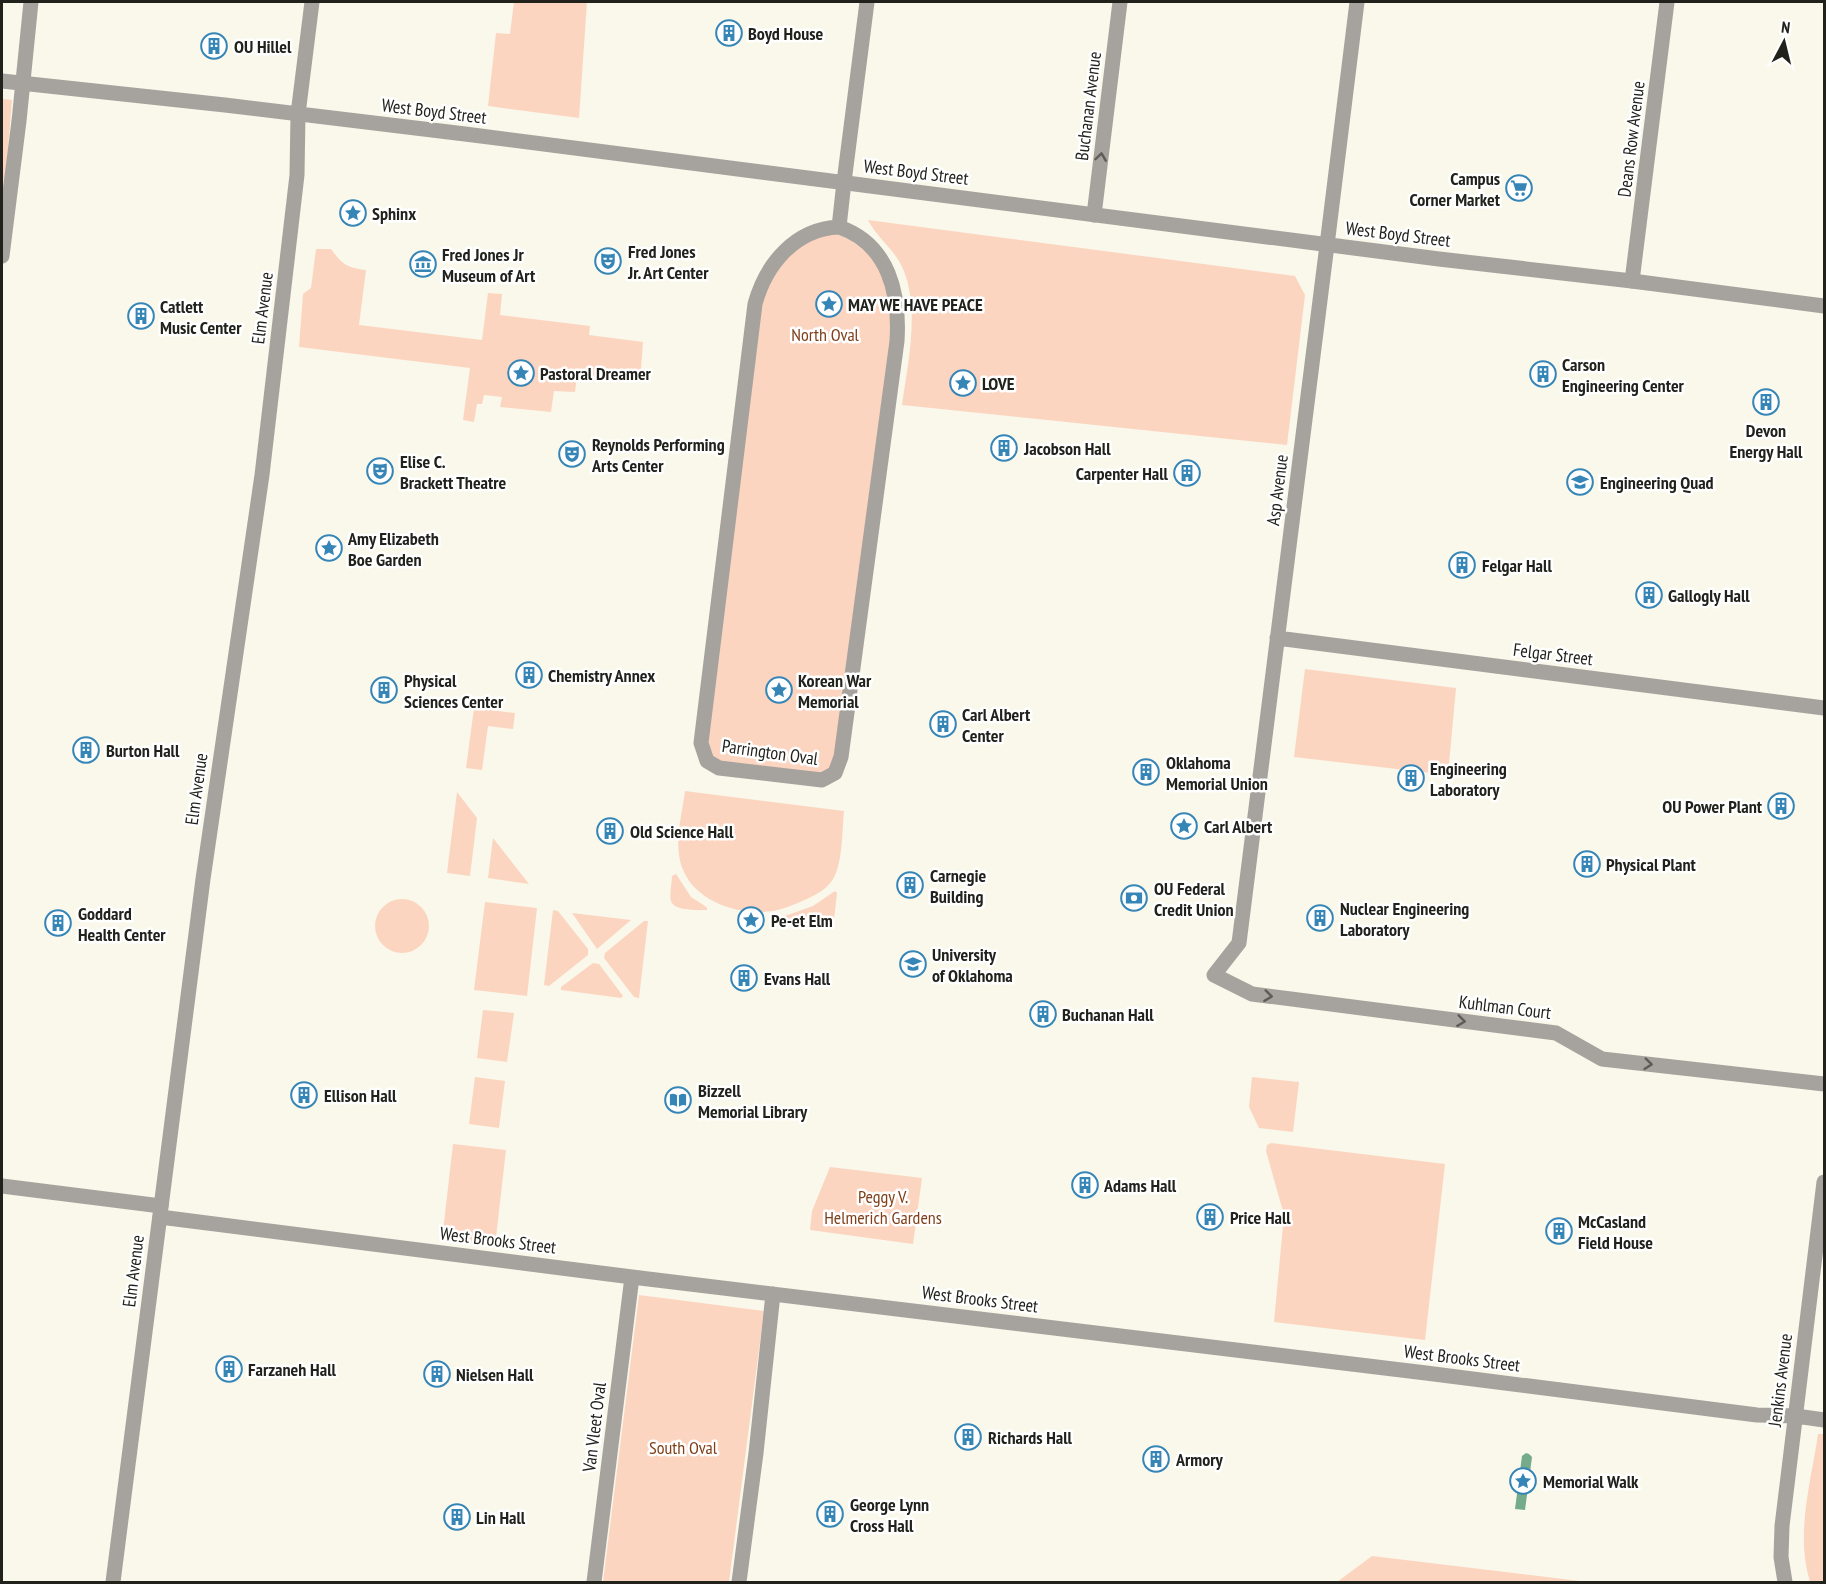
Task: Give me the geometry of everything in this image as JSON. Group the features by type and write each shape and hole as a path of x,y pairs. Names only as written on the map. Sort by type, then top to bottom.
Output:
{"street":[{"path":"2,256 31,2"},
{"name":"Elm Avenue","path":"113,1582 212,818 262,475 297,175 298,114 312,2"},
{"path":"839,227 867,2"},
{"name":"Buchanan Avenue","path":"1094,215 1120,2"},
{"name":"Asp Avenue","path":"1214,975 1239,943 1357,2"},
{"name":"Deans Row Avenue","path":"1632,281 1667,2"},
{"name":"West Boyd Street","path":"2,81 298,114 1824,306"},
{"name":"Parrington Oval","path":"839,227 858,236 881,259 888,271 894,290 898,319 841,757 836,773 822,780 719,768 707,760 701,743 755,304 759,289 771,265 783,252 810,233 839,227"},
{"name":"Felgar Street","path":"1278,638 1824,708"},
{"name":"Kuhlman Court","path":"1214,975 1252,994 1557,1033 1602,1059 1824,1084"},
{"name":"Jenkins Avenue","path":"1785,1582 1781,1557 1782,1526 1824,1182"},
{"name":"West Brooks Street","path":"2,1186 160,1211 632,1277 1745,1414 1796,1416 1824,1420"},
{"name":"Van Vleet Oval","path":"594,1582 632,1277"},
{"path":"739,1582 773,1294"}],"green space":[{"path":"514,2 587,2 579,118 488,106 496,33 510,34"},
{"path":"2,99 12,100 4,198 2,197"},
{"path":"868,220 1295,276 1305,295 1287,445 902,405 910,351 912,313 910,294 899,261"},
{"name":"North Oval","path":"822,229 868,245 896,306 835,773 734,771 704,754 755,304 771,265"},
{"path":"316,249 331,249 346,264 366,270 359,325 482,340 488,293 502,294 500,315 590,326 589,335 643,342 640,382 577,376 575,392 554,391 551,412 500,407 502,397 484,395 482,404 477,404 474,422 463,420 470,368 299,347 303,294 311,288"},
{"path":"1305,669 1456,688 1448,775 1294,757"},
{"path":"474,708 515,713 513,729 488,726 482,770 466,768"},
{"path":"685,791 844,811 840,858 829,885 824,890 798,903 767,912 738,910 706,897 690,882 680,862 678,842"},
{"path":"457,792 477,818 470,876 447,873"},
{"path":"493,838 529,884 488,878"},
{"path":"676,874 691,897 705,906 707,910 686,909 673,904 670,898 672,876"},
{"path":"835,891 837,893 834,920 829,925 780,920 782,917 813,906"},
{"path":"402,899 412,901 421,907 427,916 429,926 427,936 421,945 412,951 402,953 392,951 383,945 377,936 375,926 377,916 383,907 392,901"},
{"path":"485,902 537,908 527,996 474,990"},
{"path":"553,910 558,911 588,949 588,955 549,986 544,985"},
{"path":"572,913 631,920 597,949"},
{"path":"644,921 648,921 639,998 634,997 604,958 605,953"},
{"path":"593,963 599,964 623,996 621,998 561,990 561,987"},
{"path":"483,1010 514,1013 507,1062 477,1058"},
{"path":"475,1077 505,1081 499,1128 469,1124"},
{"path":"1252,1077 1299,1082 1293,1132 1259,1128 1249,1107"},
{"path":"1271,1143 1445,1164 1425,1340 1274,1322 1284,1215 1266,1151 1267,1145"},
{"path":"453,1144 506,1150 495,1246 442,1240"},
{"name":"Peggy V. Helmerich Gardens","path":"830,1167 922,1178 913,1244 810,1230 812,1211"},
{"name":"South Oval","path":"639,1295 764,1311 729,1582 603,1582"},
{"path":"1818,1434 1824,1434 1824,1582 1810,1582 1804,1546 1804,1527"},
{"path":"1372,1556 1588,1582 1337,1582"}],"shaded area":[{"path":"1526,1453 1532,1457 1525,1510 1515,1509 1522,1456"}],"place":[{"name":"Boyd House","path":"729,33"},
{"name":"OU Hillel","path":"214,46"},
{"name":"Campus Corner Market","path":"1519,188"},
{"name":"Sphinx","path":"353,213"},
{"name":"Fred Jones Jr. Art Center","path":"608,261"},
{"name":"Fred Jones Jr Museum of Art","path":"423,264"},
{"name":"MAY WE HAVE PEACE","path":"829,304"},
{"name":"Catlett Music Center","path":"141,316"},
{"name":"Pastoral Dreamer","path":"521,373"},
{"name":"Carson Engineering Center","path":"1543,374"},
{"name":"LOVE","path":"963,383"},
{"name":"Devon Energy Hall","path":"1766,402"},
{"name":"Jacobson Hall","path":"1004,448"},
{"name":"Reynolds Performing Arts Center","path":"572,454"},
{"name":"Elise C. Brackett Theatre","path":"380,471"},
{"name":"Carpenter Hall","path":"1187,473"},
{"name":"Engineering Quad","path":"1580,482"},
{"name":"Amy Elizabeth Boe Garden","path":"329,548"},
{"name":"Felgar Hall","path":"1462,565"},
{"name":"Gallogly Hall","path":"1649,595"},
{"name":"Chemistry Annex","path":"529,675"},
{"name":"Physical Sciences Center","path":"384,690"},
{"name":"Korean War Memorial","path":"779,690"},
{"name":"Carl Albert Center","path":"943,724"},
{"name":"Burton Hall","path":"86,750"},
{"name":"Oklahoma Memorial Union","path":"1146,772"},
{"name":"Engineering Laboratory","path":"1411,778"},
{"name":"OU Power Plant","path":"1781,806"},
{"name":"Carl Albert","path":"1184,826"},
{"name":"Old Science Hall","path":"610,831"},
{"name":"Physical Plant","path":"1587,864"},
{"name":"Carnegie Building","path":"910,885"},
{"name":"OU Federal Credit Union","path":"1134,898"},
{"name":"Nuclear Engineering Laboratory","path":"1320,918"},
{"name":"Pe-et Elm","path":"751,920"},
{"name":"Goddard Health Center","path":"58,923"},
{"name":"University of Oklahoma","path":"913,964"},
{"name":"Evans Hall","path":"744,978"},
{"name":"Buchanan Hall","path":"1043,1014"},
{"name":"Ellison Hall","path":"304,1095"},
{"name":"Bizzell Memorial Library","path":"678,1100"},
{"name":"Adams Hall","path":"1085,1185"},
{"name":"Price Hall","path":"1210,1217"},
{"name":"McCasland Field House","path":"1559,1231"},
{"name":"Farzaneh Hall","path":"229,1369"},
{"name":"Nielsen Hall","path":"437,1374"},
{"name":"Richards Hall","path":"968,1437"},
{"name":"Armory","path":"1156,1459"},
{"name":"Memorial Walk","path":"1523,1481"},
{"name":"George Lynn Cross Hall","path":"830,1514"},
{"name":"Lin Hall","path":"457,1517"}]}
